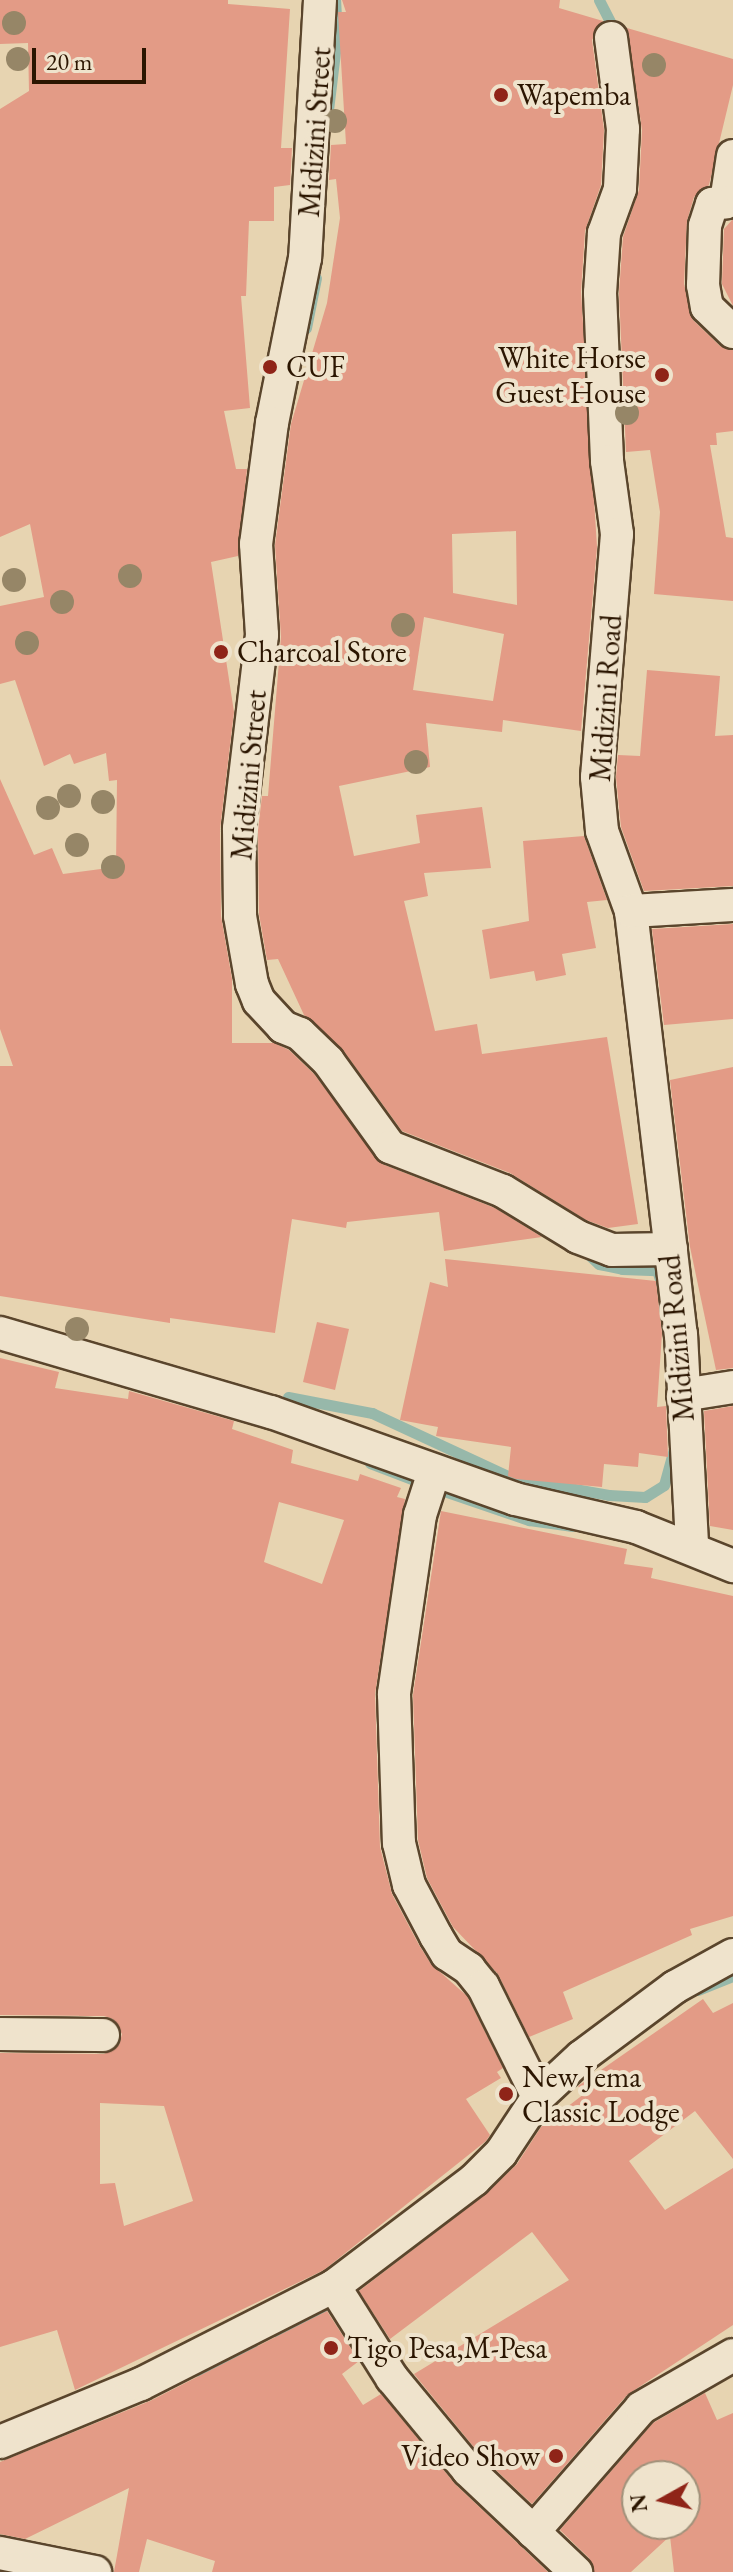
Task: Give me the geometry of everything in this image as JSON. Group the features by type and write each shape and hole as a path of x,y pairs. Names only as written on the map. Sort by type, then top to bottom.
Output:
{"street":[{"name":"Midizini Street","path":"320,0 305,258 272,423 256,544 262,635 239,829 240,916 252,984 259,1001 283,1027 300,1034 328,1061 390,1147 503,1191 578,1237 612,1250 671,1249"},
{"name":"Midizini Road","path":"611,38 622,144 620,189 604,233 600,293 607,461 617,534 597,777 602,831 631,911 671,1249 692,1546"},
{"path":"733,156 726,202 712,204 705,226 703,285 707,307 733,332"},
{"path":"631,911 733,905"},
{"path":"0,1333 271,1412 434,1472 692,1546 733,1566"},
{"path":"683,1395 733,1387"},
{"path":"434,1472 420,1515 394,1694 399,1843 409,1885 436,1936 447,1954 469,1969 483,1986 538,2097"},
{"path":"0,2442 141,2384 334,2286 474,2180 501,2153 538,2097 581,2057 675,1987 733,1955"},
{"path":"0,2034 103,2035"},
{"path":"334,2286 392,2378 468,2470 576,2572"},
{"path":"533,2532 641,2408 733,2355"},
{"path":"0,2553 95,2572"}],"building":[{"path":"0,0 228,0 228,4 290,9 281,148 292,148 290,185 274,187 274,221 249,221 246,296 241,296 250,408 224,411 236,469 247,469 238,556 211,562 234,712 220,829 221,916 232,979 232,1043 274,1043 289,1050 314,1074 382,1164 495,1208 542,1237 444,1251 439,1212 347,1222 346,1228 292,1219 275,1333 170,1318 170,1323 0,1296 0,1066 13,1066 0,1029 0,779 34,855 52,848 63,874 116,867 117,780 109,781 106,753 74,764 70,754 44,766 15,680 0,684 0,606 44,597 30,524 0,537 0,109 29,91 28,43 0,44"},
{"path":"342,0 560,0 559,8 603,21 592,40 604,130 601,185 585,231 581,292 597,547 581,731 503,720 502,732 426,723 430,767 339,786 354,856 420,843 416,815 482,807 491,868 424,873 428,896 404,901 435,1031 477,1024 482,1054 607,1037 638,1224 608,1228 586,1220 510,1173 402,1131 343,1050 304,1015 278,959 267,960 259,914 258,830 262,796 268,796 281,637 275,545 291,424 327,303 340,218 336,179 329,180 331,145 346,144 338,12 346,12","holes":["516,531 517,605 453,593 452,534","424,617 504,634 493,701 413,690"]},
{"path":"627,28 733,59 733,85 709,185 694,197 687,221 684,284 693,320 720,346 733,350 733,431 716,433 717,445 710,445 726,537 733,538 733,601 654,594 660,512 650,450 626,452 619,293 623,237 639,190 642,130"},
{"path":"733,219 733,306 722,284 724,229"},
{"path":"647,670 720,676 715,736 733,735 733,886 644,891 621,827 616,777 618,755 640,756"},
{"path":"584,836 607,900 587,902 596,948 562,954 566,975 536,981 534,971 490,979 482,930 529,921 523,841"},
{"path":"733,924 733,1019 664,1025 652,929"},
{"path":"733,1067 733,1368 716,1370 690,1247 670,1080"},
{"path":"445,1259 656,1281 662,1333 657,1407 666,1406 668,1457 639,1453 638,1467 604,1464 602,1487 516,1479 508,1476 511,1447 436,1436 438,1427 400,1420 430,1282 448,1287"},
{"path":"317,1322 349,1329 335,1390 303,1382"},
{"path":"0,1358 59,1372 55,1388 128,1399 129,1391 234,1421 232,1429 293,1450 291,1463 358,1481 360,1474 401,1488 397,1497 405,1499 375,1694 380,1847 392,1894 419,1945 431,1964 467,1996 503,2068 497,2072 501,2078 466,2099 490,2135 486,2141 324,2270 75,2390 57,2330 0,2347 0,2053 104,2054 119,2045 122,2034 113,2019 104,2016 0,2015","holes":["279,1502 344,1520 322,1584 264,1562","100,2103 164,2106 193,2201 124,2226 115,2183 100,2184"]},
{"path":"733,1406 733,1530 710,1526 704,1411"},
{"path":"441,1511 627,1549 624,1564 653,1568 651,1578 733,1596 733,1916 690,1929 692,1935 563,1992 573,2019 529,2037 498,1974 453,1927 427,1878 418,1840 413,1695"},
{"path":"703,1999 713,2013 733,2003 733,2159 695,2111 629,2161 665,2210 733,2168 733,2325 627,2395 532,2504 482,2457 414,2374 569,2280 532,2232 390,2339 359,2291 487,2193 517,2164 541,2127 584,2094 578,2086"},
{"path":"327,2311 359,2361 342,2374 363,2405 381,2394 455,2484 548,2572 212,2572 215,2561 147,2539 139,2572 114,2572 129,2488 25,2539 0,2534 0,2462 150,2401"},
{"path":"705,2393 717,2420 733,2413 733,2572 674,2572 670,2540 701,2540 701,2460 621,2460 621,2540 666,2540 631,2572 594,2572 589,2558 560,2530 653,2423"}],"waterway":[{"path":"328,110 337,36 335,0"},
{"path":"599,0 615,32"},
{"path":"306,328 316,278"},
{"path":"587,1253 599,1264 622,1269 657,1270 662,1285"},
{"path":"288,1397 372,1413 512,1478 609,1495 645,1497 664,1485 675,1445"},
{"path":"370,1463 414,1480"},
{"path":"447,1492 529,1520 573,1526"},
{"path":"698,1990 733,1976"},
{"path":"280,2337 322,2308"},
{"path":"199,2371 254,2350"}],"place":[{"name":"Wapemba","path":"501,95"},
{"name":"CUF","path":"270,367"},
{"name":"White Horse Guest House","path":"662,375"},
{"name":"Charcoal Store","path":"221,652"},
{"name":"New Jema Classic Lodge","path":"506,2094"},
{"name":"Tigo Pesa,M-Pesa","path":"331,2348"},
{"name":"Video Show","path":"556,2456"}]}
